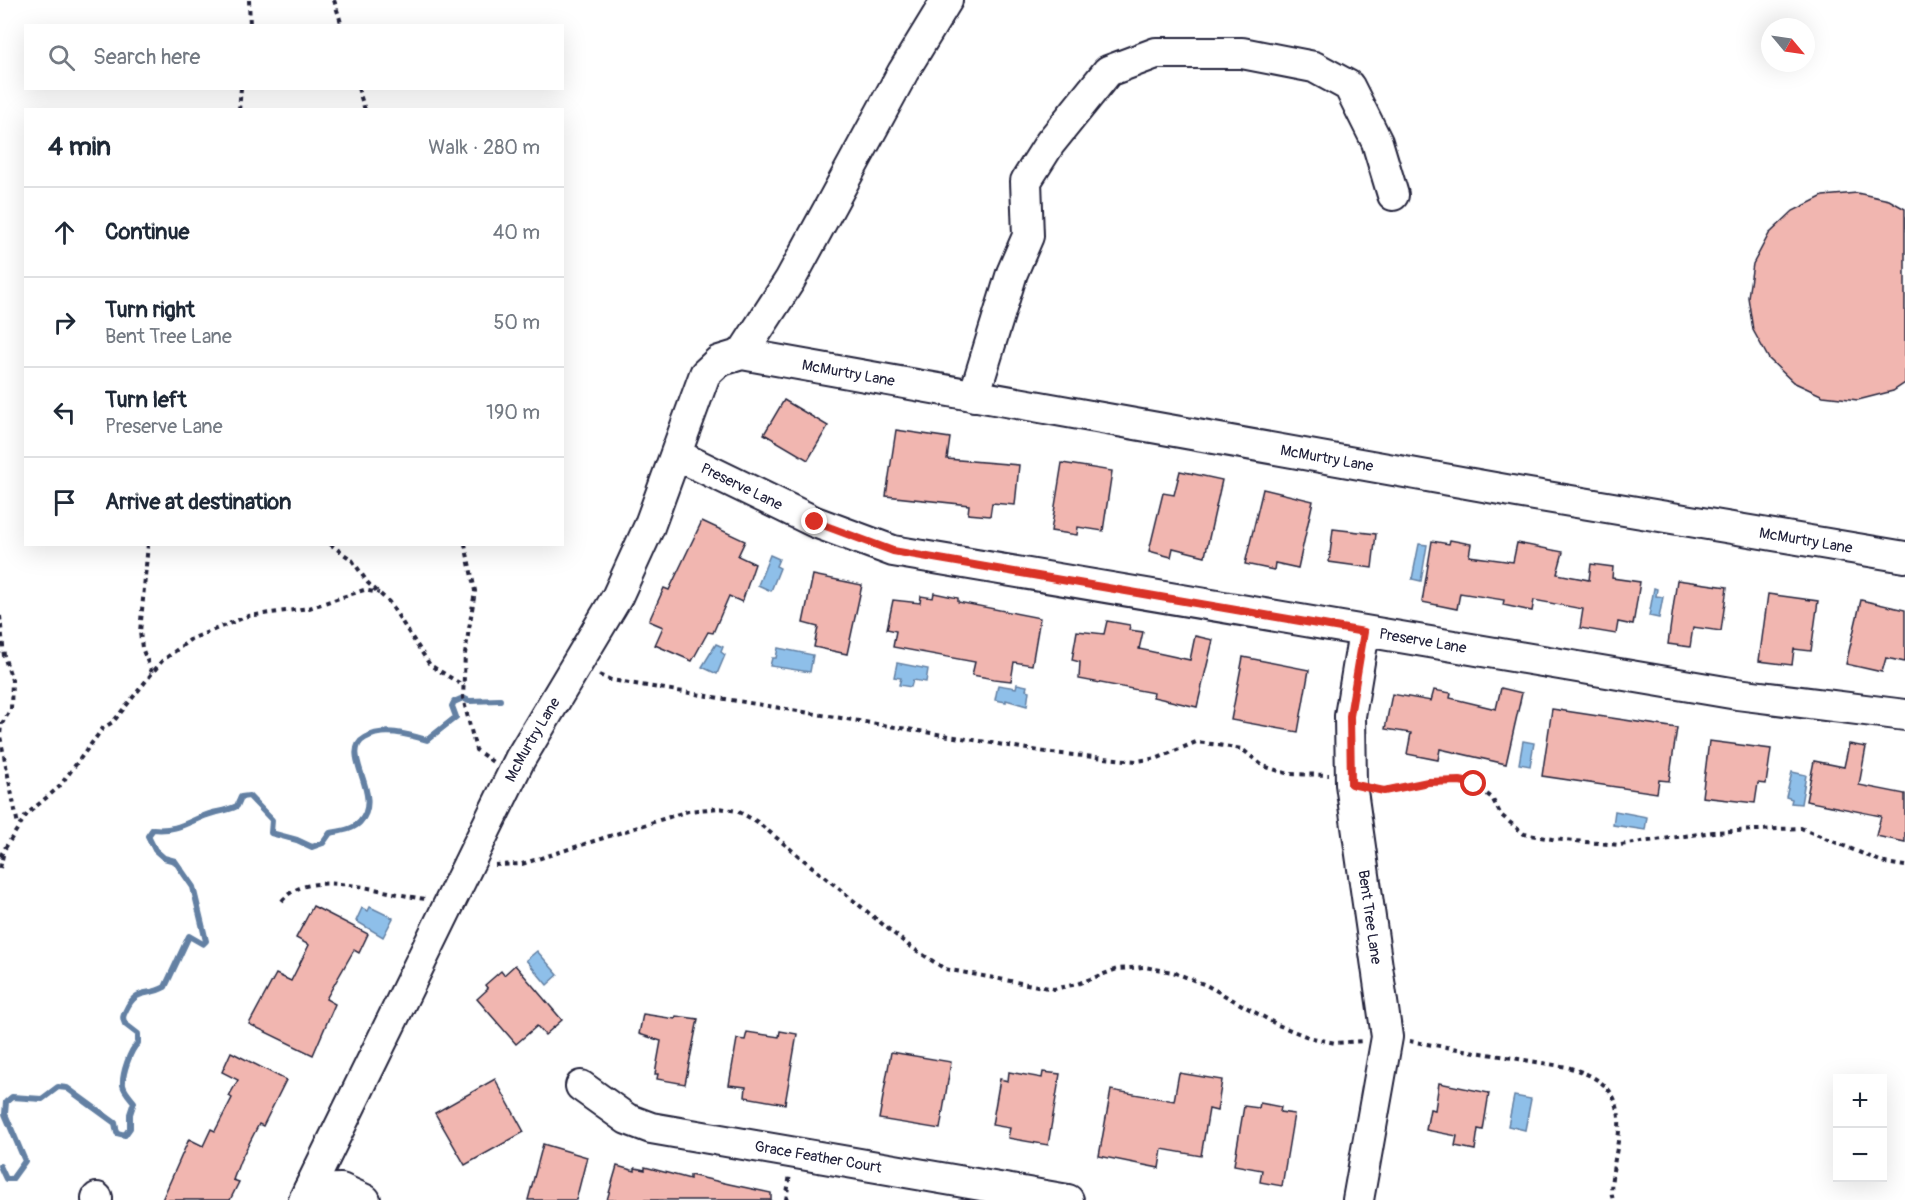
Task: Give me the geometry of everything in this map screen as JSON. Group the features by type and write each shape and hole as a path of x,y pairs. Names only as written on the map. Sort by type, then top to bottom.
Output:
{"street":[{"path":"742,354 790,280 903,72 947,0"},
{"path":"974,396 1012,273 1028,236 1026,181 1050,143 1108,71 1156,53 1242,53 1314,67 1349,86 1377,142 1393,195"},
{"name":"McMurtry Lane","path":"311,1197 512,776 617,597 649,527 705,374 719,361 742,354 1905,557"},
{"name":"Preserve Lane","path":"676,455 815,522 893,551 1737,694 1905,715"},
{"path":"1869,551 1905,536"},
{"name":"Bent Tree Lane","path":"1358,1200 1387,1037 1351,784 1350,716 1364,632"},
{"name":"Grace Feather Court","path":"580,1086 627,1119 651,1128 1068,1200"},
{"path":"311,1197 341,1189 365,1200"}],"path":[{"path":"249,0 250,24"},
{"path":"334,0 341,24"},
{"path":"239,108 241,90"},
{"path":"359,90 364,108"},
{"path":"148,546 140,632 142,648 153,675"},
{"path":"333,546 352,560 368,583 379,593 408,629 430,665 464,686"},
{"path":"465,546 475,591 465,654 465,712 476,750 512,776"},
{"path":"0,856 27,814 59,787 103,728 113,722 162,661 192,639 231,621 260,614 309,608 364,590 379,593"},
{"path":"0,616 4,656 12,680 11,709 1,725 0,736 18,826"},
{"path":"576,664 610,680 1052,753 1137,761 1158,758 1196,742 1242,749 1263,766 1289,774 1333,775 1351,784 1384,791 1428,782 1460,781 1474,784 1492,798 1501,815 1524,834 1552,840 1620,845 1713,832 1801,828 1884,863 1905,866"},
{"path":"472,859 497,866 522,864 688,811 719,808 737,811 756,821 908,945 945,969 1054,990 1118,969 1144,967 1173,972 1206,986 1278,1025 1308,1037 1335,1043 1387,1037 1567,1067 1591,1074 1612,1092 1620,1113 1612,1174 1613,1200"},
{"path":"0,868 4,850"},
{"path":"282,901 287,893 301,886 322,883 451,900"}],"water":[{"path":"1419,544 1427,545 1421,581 1412,579"},
{"path":"770,555 779,559 776,566 780,568 771,591 758,585"},
{"path":"1654,588 1657,589 1656,596 1663,597 1659,618 1649,616"},
{"path":"716,644 723,647 721,652 725,655 717,674 702,667"},
{"path":"778,648 813,655 810,672 770,666 772,658 776,658"},
{"path":"897,663 928,669 926,682 913,680 911,687 899,685 901,678 894,677"},
{"path":"1017,684 1027,686 1026,690 1029,691 1027,706 1006,700 1006,702 995,700 998,685 1016,688"},
{"path":"1523,741 1534,743 1530,766 1519,764"},
{"path":"1792,772 1806,775 1801,804 1791,803 1792,799 1786,797"},
{"path":"1615,811 1647,817 1645,830 1613,825"},
{"path":"370,907 393,918 383,937 356,921 362,908 368,911"},
{"path":"537,951 558,975 547,985 526,960"},
{"path":"1514,1096 1531,1099 1525,1130 1508,1126"}],"building":[{"path":"1857,193 1889,200 1905,209 1905,383 1893,391 1858,400 1823,396 1793,382 1769,359 1753,330 1748,297 1753,264 1769,234 1793,211 1823,196"},
{"path":"784,400 828,426 808,460 764,434"},
{"path":"896,430 950,438 947,459 1019,465 1015,505 992,503 990,516 968,514 969,505 886,496"},
{"path":"1062,463 1112,471 1103,531 1078,527 1077,535 1051,531"},
{"path":"1180,471 1222,480 1205,556 1173,548 1171,557 1149,551 1163,493 1174,495"},
{"path":"1263,489 1313,501 1298,568 1275,563 1274,570 1245,564"},
{"path":"702,521 745,541 738,556 755,564 742,602 729,596 713,633 708,632 692,661 655,645 663,627 649,621 664,588 669,590"},
{"path":"1333,529 1376,534 1372,568 1329,562"},
{"path":"1450,540 1471,544 1469,556 1513,562 1517,543 1563,552 1557,574 1589,580 1591,564 1613,567 1612,578 1640,582 1633,625 1618,622 1616,634 1580,628 1583,609 1534,600 1532,611 1503,605 1504,600 1460,593 1457,609 1422,602 1432,541 1449,544"},
{"path":"813,575 862,585 847,654 814,647 818,627 803,623"},
{"path":"1677,580 1727,587 1721,631 1693,627 1690,647 1668,644"},
{"path":"934,593 958,598 958,602 1040,618 1032,665 1014,662 1011,681 994,679 972,675 975,662 893,647 896,631 887,629 893,600 920,603 921,596 933,598"},
{"path":"1768,594 1818,601 1811,651 1794,649 1792,665 1759,661"},
{"path":"1861,600 1905,610 1905,662 1886,658 1882,672 1846,664"},
{"path":"1107,621 1130,625 1129,630 1143,632 1139,649 1190,660 1195,636 1213,640 1197,707 1153,697 1154,693 1079,679 1080,662 1072,660 1077,631 1104,634"},
{"path":"1243,657 1309,670 1298,732 1231,720"},
{"path":"1501,688 1522,693 1506,764 1440,749 1438,760 1407,754 1411,733 1385,729 1392,694 1431,701 1434,690 1451,693 1450,698 1496,709"},
{"path":"1552,709 1677,728 1669,781 1659,780 1657,793 1542,776"},
{"path":"1709,741 1771,749 1766,784 1758,783 1755,803 1702,797"},
{"path":"1849,744 1866,747 1859,785 1905,794 1905,842 1876,836 1881,816 1806,801 1814,761 1844,767"},
{"path":"313,906 368,934 359,953 354,950 326,999 335,1004 313,1055 249,1024 276,974 291,981 309,945 296,938"},
{"path":"515,965 562,1020 545,1035 537,1026 516,1044 477,999 488,989 485,985 501,971 504,975"},
{"path":"643,1014 675,1019 676,1016 698,1019 685,1084 657,1079 658,1074 655,1074 661,1041 639,1034"},
{"path":"780,1031 797,1034 785,1104 745,1097 746,1087 729,1085 737,1039 745,1040 747,1032 779,1037"},
{"path":"231,1052 286,1080 263,1126 259,1124 240,1161 233,1180 239,1182 230,1200 162,1200 189,1139 203,1146 211,1129 215,1131 232,1098 229,1096 238,1080 222,1072"},
{"path":"891,1052 951,1062 940,1129 879,1119"},
{"path":"1009,1072 1042,1078 1043,1072 1060,1074 1048,1145 1008,1138 1010,1128 992,1125 1000,1079 1008,1081"},
{"path":"1179,1073 1222,1080 1217,1111 1209,1109 1201,1156 1162,1149 1159,1168 1099,1156 1111,1090 1174,1101"},
{"path":"495,1079 524,1132 465,1165 435,1113"},
{"path":"1439,1083 1489,1093 1483,1130 1478,1129 1475,1150 1455,1146 1457,1136 1426,1130 1430,1109 1435,1110"},
{"path":"1260,1103 1281,1107 1280,1112 1294,1114 1282,1186 1260,1182 1262,1170 1234,1165 1244,1106 1259,1108"},
{"path":"543,1144 587,1157 576,1200 528,1200"},
{"path":"617,1166 635,1171 635,1168 645,1170 645,1167 690,1179 690,1175 771,1193 771,1200 607,1200"}],"waterway":[{"path":"0,1166 6,1179 12,1179 25,1161 5,1114 6,1102 12,1097 42,1099 58,1087 67,1088 115,1123 117,1133 125,1135 130,1128 130,1114 134,1102 125,1089 123,1080 129,1056 138,1043 138,1034 125,1024 124,1014 138,995 165,987 189,936 203,944 206,941 193,887 175,861 164,858 155,850 148,836 153,829 178,827 237,806 241,797 249,796 272,820 271,833 312,847 323,843 330,833 357,825 366,811 368,800 356,754 358,745 365,738 387,732 427,740 456,717 452,706 454,702 463,698 469,701 500,700"}],"route":[{"path":"815,522 893,551 1364,632 1350,716 1351,784 1384,791 1428,782 1460,781 1474,784"}]}
